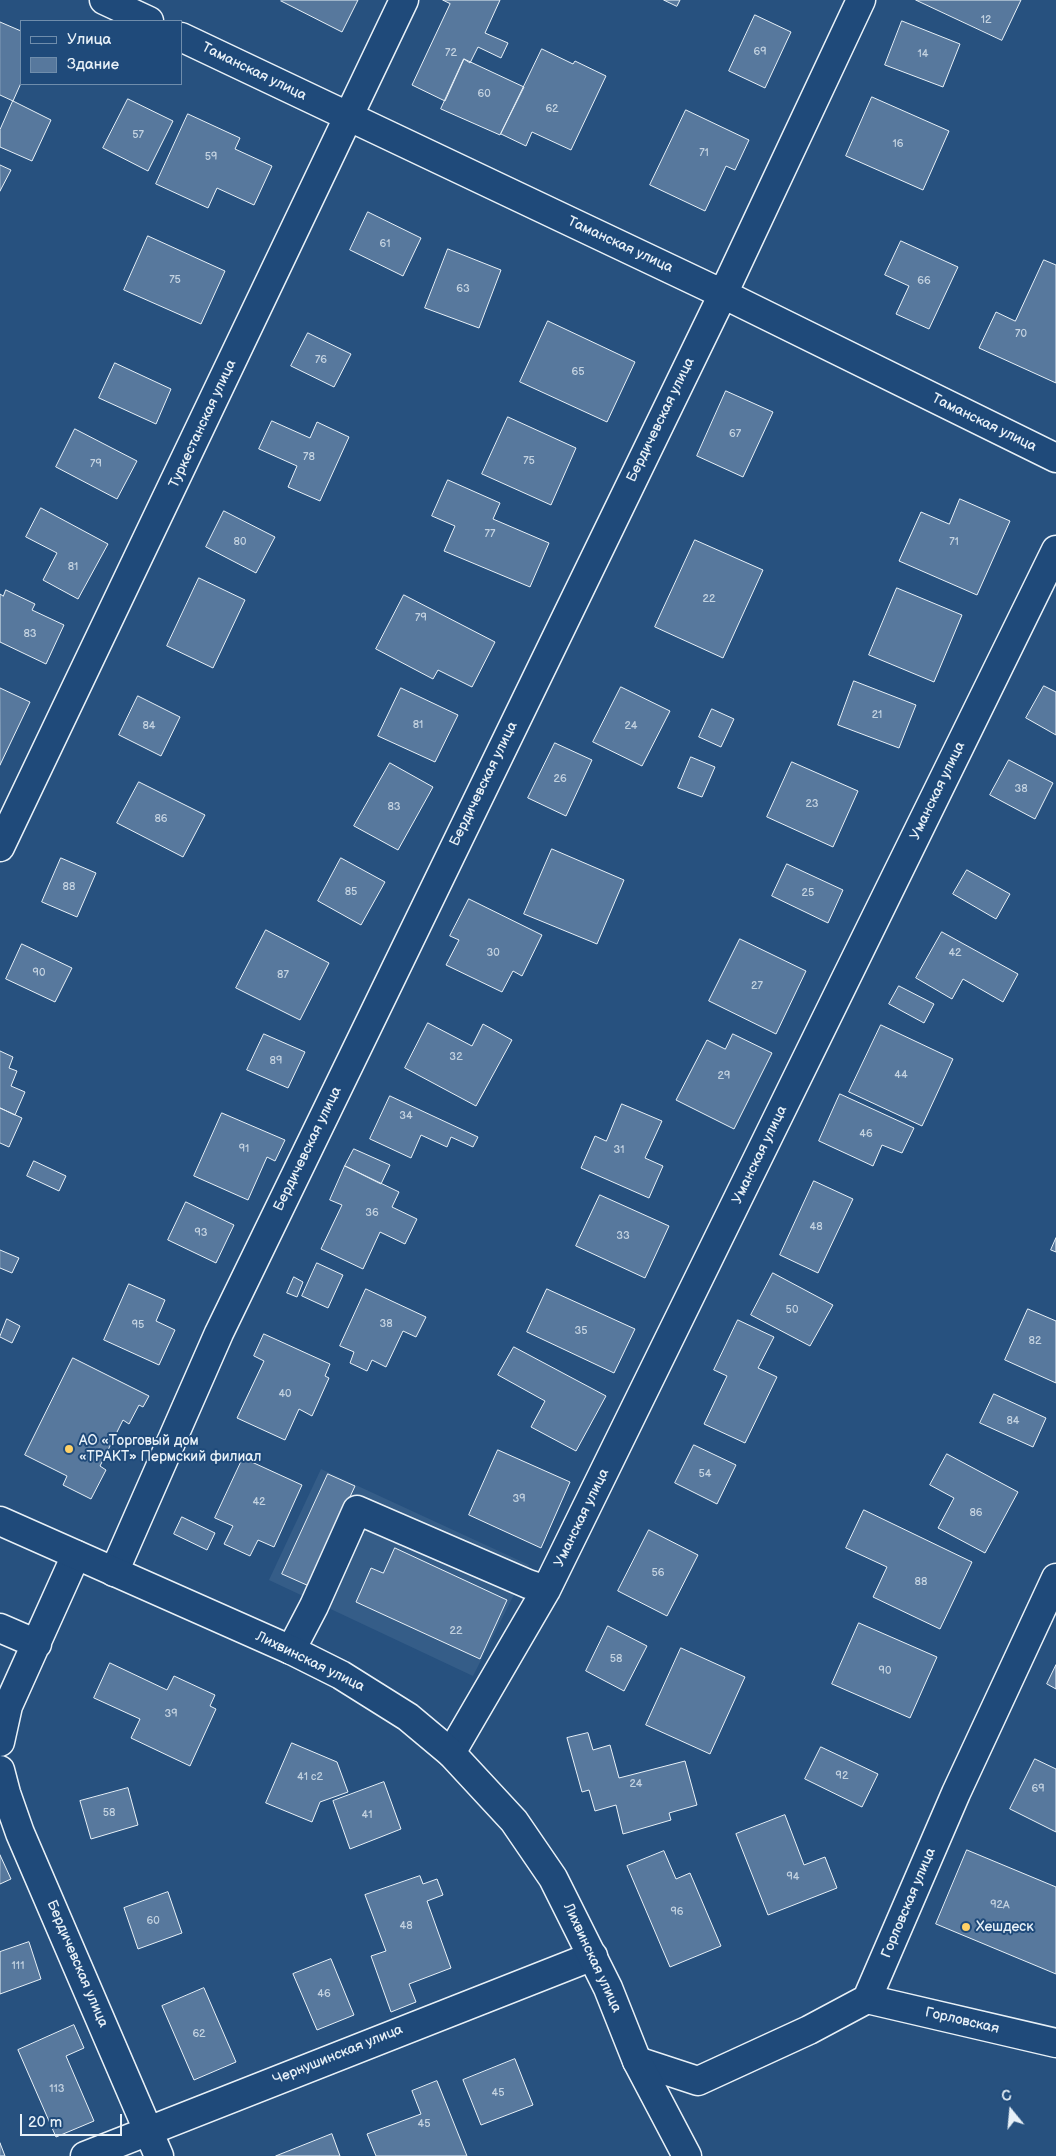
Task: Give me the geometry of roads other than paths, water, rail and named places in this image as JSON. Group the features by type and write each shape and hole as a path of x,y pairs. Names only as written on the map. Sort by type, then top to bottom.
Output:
{"street":[{"path":"104,0 147,20"},
{"name":"Туркестанская улица","path":"0,847 350,117 404,0"},
{"name":"Бердичевская улица","path":"114,1572 219,1333 723,294 861,0"},
{"name":"Таманская улица","path":"182,37 723,294 1056,458"},
{"name":"Уманская улица","path":"451,1753 546,1590 1056,550"},
{"path":"291,1650 357,1510 546,1590"},
{"name":"Лихвинская улица","path":"0,1521 291,1650 365,1688 408,1717 451,1753 491,1794 533,1846 553,1878 593,1956 638,2061 687,2156"},
{"path":"0,1742 8,1706 76,1555"},
{"name":"Горловская улица","path":"867,1999 956,1793 1056,1578"},
{"path":"0,1628 37,1644"},
{"name":"Бердичевская улица","path":"0,1770 6,1794 20,1832 159,2156"},
{"name":"Чернушинская улица","path":"85,2156 593,1956"},
{"path":"638,2061 698,2081 809,2030 867,1999"},
{"name":"Горловская","path":"867,1999 1056,2043"}],"place":[{"name":"АО «Торговый дом «ТРАКТ» Пермский филиал","path":"69,1449"},
{"name":"Хешдеск","path":"966,1927"}]}
